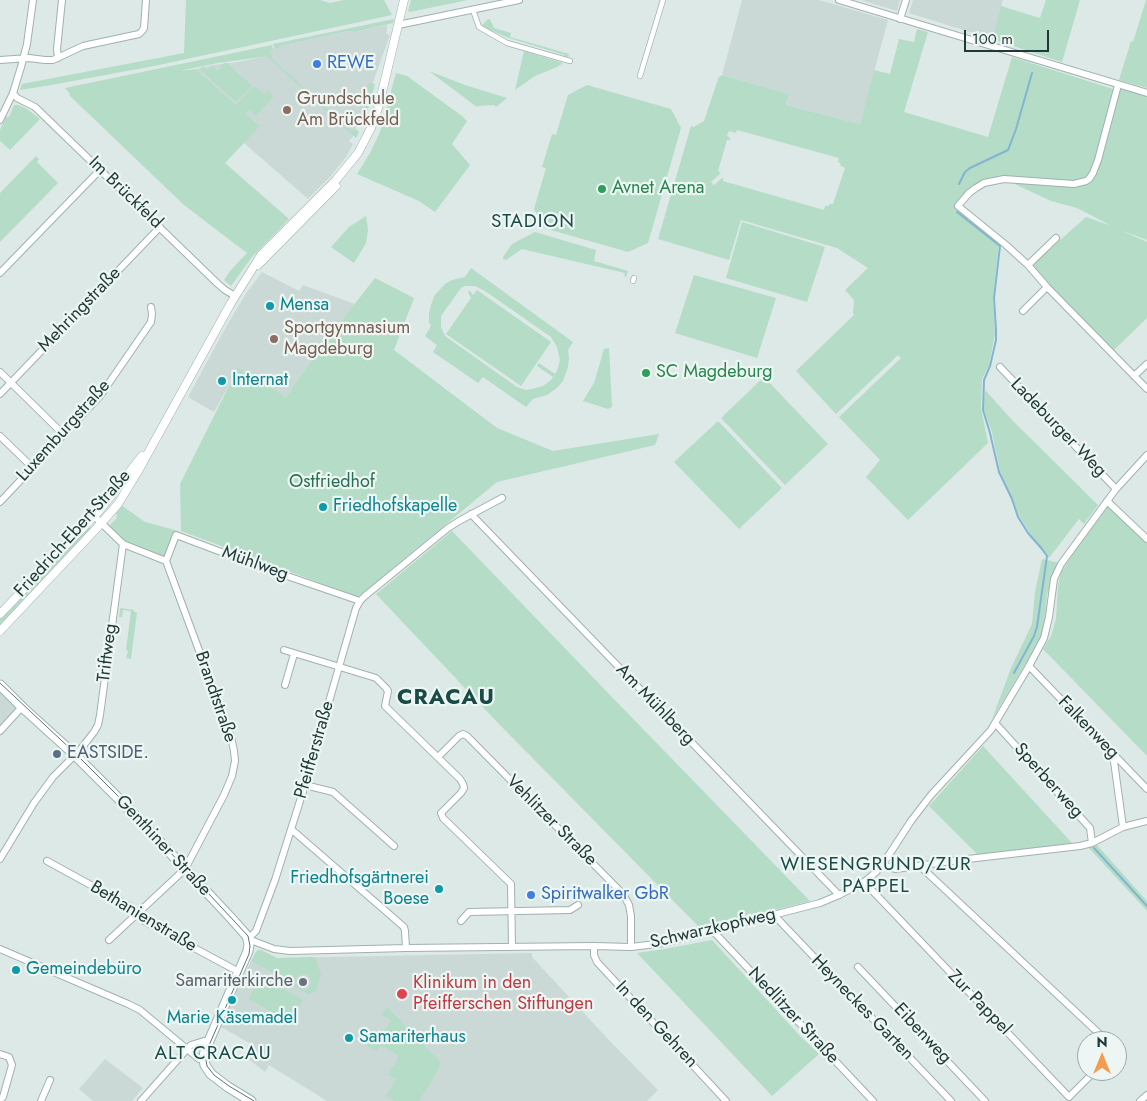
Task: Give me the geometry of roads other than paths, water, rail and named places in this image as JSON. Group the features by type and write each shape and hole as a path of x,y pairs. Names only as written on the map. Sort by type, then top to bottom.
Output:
{"main road":[{"name":"Genthiner Straße","path":"0,684 22,707 75,754 126,806 243,931 248,939"},
{"name":"Pfeifferstraße","path":"204,1060 209,1041 249,950 248,939"},
{"path":"204,1060 206,1068 213,1076 251,1101"}],"street":[{"path":"0,120 24,58 33,0"},
{"path":"58,58 57,49 62,0"},
{"path":"0,60 24,58 50,60 83,46 141,33 144,28 146,0"},
{"name":"Friedrich-Ebert-Straße","path":"0,631 101,524 123,496 248,275 340,183 353,164 377,112 404,0"},
{"path":"398,25 519,0"},
{"path":"640,76 663,0"},
{"path":"839,0 1147,93"},
{"path":"900,19 906,0"},
{"path":"473,10 479,27 507,43 570,61"},
{"path":"1118,85 1098,160 1089,179 1074,184 1004,179 984,183 969,193 958,206 1028,265 1147,389"},
{"name":"Im Brückfeld","path":"12,93 17,98 35,107 218,284 235,296"},
{"path":"0,273 100,170"},
{"name":"Mehringstraße","path":"0,394 160,227"},
{"path":"1028,265 1056,238"},
{"path":"1023,310 1048,287"},
{"name":"Luxemburgstraße","path":"0,502 100,396 151,322 151,307"},
{"path":"1134,376 1147,364"},
{"name":"Ladeburger Weg","path":"1000,367 1116,488"},
{"path":"0,372 64,435"},
{"name":"Friedrich-Ebert-Straße","path":"0,614 94,516 162,428"},
{"path":"0,436 33,468"},
{"name":"Schwarzkopfweg","path":"248,939 274,949 290,951 406,948 631,947 664,943 820,903 864,882 883,864 911,821 931,795 991,730 1044,638 1052,587 1057,571 1116,488 1147,455"},
{"name":"Pfeifferstraße","path":"248,939 256,930 275,880 305,785 356,608 360,601 448,528 502,498"},
{"path":"1107,501 1147,539"},
{"name":"Am Mühlberg","path":"471,514 839,895"},
{"path":"94,516 123,544 166,561"},
{"name":"Mühlweg","path":"166,561 176,535 360,601"},
{"name":"Triftweg","path":"0,859 34,803 53,777 94,732 100,717 123,544"},
{"name":"Brandtstraße","path":"109,940 184,869 224,794 232,776 235,761 231,737 166,561"},
{"path":"284,650 376,678 388,691 385,706 460,779 464,788 462,793 441,813 443,818 511,884 512,947"},
{"path":"285,685 294,654"},
{"name":"Falkenweg","path":"1029,666 1147,789"},
{"path":"0,731 22,707"},
{"name":"Sperberweg","path":"995,723 1090,828 1092,843"},
{"name":"Vehlitzer Straße","path":"438,757 459,736 463,734 467,736 623,894 629,905 631,916 631,947"},
{"path":"1113,753 1123,827"},
{"path":"305,785 333,792 394,846"},
{"path":"883,864 896,869 1080,846 1092,843 1123,827 1147,821"},
{"path":"291,829 404,927 406,931 406,948"},
{"name":"Bethanienstraße","path":"47,861 129,906 144,921 239,972"},
{"path":"920,866 1096,1031"},
{"name":"Zur Pappel","path":"864,882 1069,1097 1085,1081"},
{"path":"461,921 469,912 570,910 578,905"},
{"name":"Heyneckes Garten","path":"774,915 951,1101"},
{"name":"Nedlitzer Straße","path":"712,930 873,1101"},
{"name":"In den Gehren","path":"594,946 594,955 597,962 726,1101"},
{"path":"0,949 140,1010 198,1059 204,1060"},
{"name":"Eibenweg","path":"858,966 985,1101"},
{"path":"142,1101 191,1045 209,1041"},
{"path":"0,1054 9,1057 12,1065 3,1097 0,1100"},
{"path":"41,1101 50,1080"},
{"path":"1140,1101 1147,1095"}],"waterway":[{"path":"959,184 965,172 970,168 1008,150 1032,73"},
{"path":"957,212 1000,246 994,298 996,340 990,366 984,380 983,410 999,472 1018,517 1028,533 1047,556 1037,627 1014,673"},
{"path":"1094,848 1147,906"}],"tram line":[{"path":"0,683 117,795 248,936 249,954 207,1050 206,1060 207,1066 214,1075 254,1101"}],"place":[{"name":"REWE","path":"317,64"},
{"name":"Grundschule Am Brückfeld","path":"287,110"},
{"name":"Avnet Arena","path":"602,189"},
{"name":"Mensa","path":"270,306"},
{"name":"Sportgymnasium Magdeburg","path":"274,339"},
{"name":"SC Magdeburg","path":"646,373"},
{"name":"Internat","path":"222,381"},
{"name":"Friedhofskapelle","path":"323,507"},
{"name":"EASTSIDE.","path":"57,754"},
{"name":"Friedhofsgärtnerei Boese","path":"439,889"},
{"name":"Spiritwalker GbR","path":"531,895"},
{"name":"Gemeindebüro","path":"16,970"},
{"name":"Samariterkirche","path":"303,982"},
{"name":"Klinikum in den Pfeifferschen Stiftungen","path":"402,994"},
{"name":"Marie Käsemadel","path":"232,1000"},
{"name":"Samariterhaus","path":"349,1038"}],"district":[{"name":"STADION","path":"533,222"},
{"name":"CRACAU","path":"446,699"},
{"name":"WIESENGRUND/ZUR PAPPEL","path":"876,876"},
{"name":"ALT CRACAU","path":"213,1054"}],"park label":[{"name":"Ostfriedhof","path":"332,483"}]}
